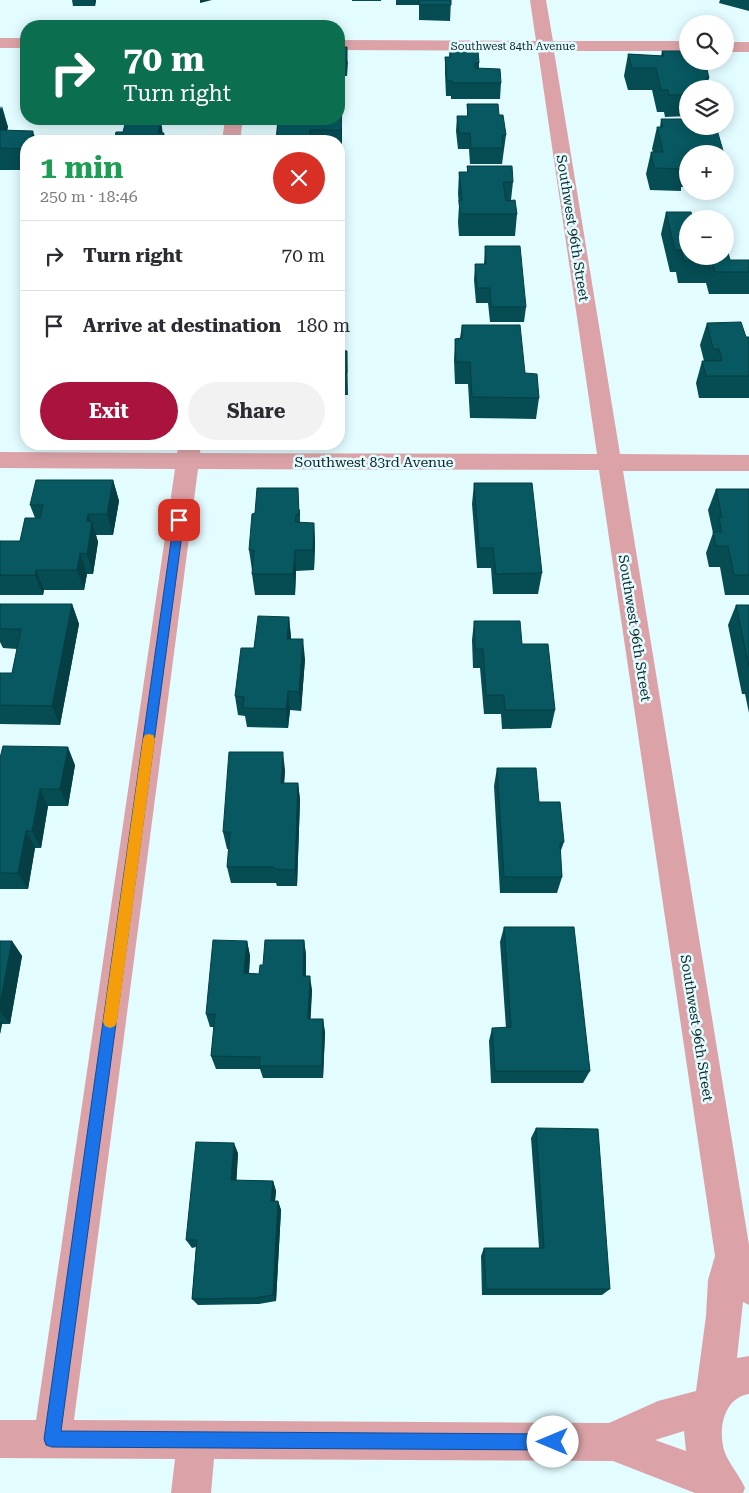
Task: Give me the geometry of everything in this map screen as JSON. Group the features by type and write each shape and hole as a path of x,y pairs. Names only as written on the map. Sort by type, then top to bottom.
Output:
{"street":[{"name":"Southwest 96th Street","path":"538,0 609,464 741,1272 726,1280 724,1316 711,1401 703,1436 706,1452 727,1490"},
{"path":"0,43 20,43"},
{"name":"Southwest 84th Avenue","path":"345,45 679,46"},
{"path":"734,46 749,46"},
{"path":"52,1439 189,452"},
{"name":"Southwest 83rd Avenue","path":"0,460 189,452 609,464 749,463"},
{"path":"613,1442 640,1426 711,1401 726,1382 742,1376 749,1376"},
{"path":"0,1439 613,1442 727,1490"},
{"path":"191,1493 196,1440"}],"building":[{"path":"419,0 451,0 451,5 419,5"},
{"path":"345,47 347,47 347,61 345,61"},
{"path":"450,50 478,50 479,63 475,63 475,68 500,69 501,83 452,83 452,81 447,81 445,57 450,57"},
{"path":"662,51 679,51 679,70 707,70 709,78 706,77 707,80 679,80 679,95 669,95 668,90 661,90 656,68 632,68 628,54 664,56"},
{"path":"467,104 498,104 499,115 503,115 506,135 502,136 503,148 471,148 470,133 459,133 457,116 468,116"},
{"path":"661,119 679,119 679,135 718,135 721,145 679,145 679,169 654,168 651,152 663,152 657,127 663,127"},
{"path":"125,125 160,125 158,133 164,133 164,135 115,135 116,132 123,132"},
{"path":"277,125 341,125 341,130 310,130 310,135 277,135"},
{"path":"0,130 33,131 32,135 20,135 20,149 0,148"},
{"path":"467,166 512,166 513,182 503,182 506,201 515,200 517,214 460,214 459,200 462,200 459,172 468,172"},
{"path":"666,212 679,212 679,250 675,250"},
{"path":"485,246 520,246 526,307 491,307 490,288 477,288 475,264 486,264"},
{"path":"734,260 749,260 749,272 715,272 713,265 734,265"},
{"path":"741,322 746,337 749,337 749,376 706,376 702,361 722,361 719,349 713,349 707,323"},
{"path":"462,325 520,325 525,373 537,374 539,398 472,397 470,362 456,362 455,339 462,338"},
{"path":"345,351 347,351 347,373 345,373"},
{"path":"36,480 113,480 107,514 88,514 87,521 92,522 87,554 80,553 77,570 36,570 35,575 0,575 0,541 20,541 25,518 40,518 43,505 30,505"},
{"path":"474,483 532,483 542,573 496,574 493,548 479,548"},
{"path":"257,488 298,488 299,515 296,515 295,522 314,523 313,550 295,550 293,574 252,574 254,550 249,550 252,514 255,513"},
{"path":"716,489 749,489 749,575 734,575 728,546 716,546 713,532 722,532 719,518 722,518"},
{"path":"0,604 72,604 52,706 0,705 0,673 12,673 21,629 0,629"},
{"path":"736,605 749,605 749,667"},
{"path":"258,616 289,617 287,639 303,639 299,692 288,691 286,709 243,708 244,697 235,696 241,648 254,648"},
{"path":"474,621 520,621 522,644 548,644 555,710 505,710 504,695 486,695 483,649 475,649"},
{"path":"3,746 68,747 60,789 40,789 32,831 26,831 18,873 0,873 0,758"},
{"path":"229,752 283,752 281,783 298,783 295,870 274,869 274,867 227,867 230,832 223,832"},
{"path":"497,768 536,768 539,802 560,802 564,842 560,843 562,877 504,877"},
{"path":"504,927 574,927 590,1071 495,1071 492,1028 511,1027"},
{"path":"213,940 247,941 244,973 259,974 260,965 263,965 265,940 304,940 303,976 310,976 308,1019 323,1019 322,1066 259,1066 260,1057 211,1056 215,1014 206,1014"},
{"path":"0,941 12,941 0,1004"},
{"path":"536,1128 598,1129 610,1289 486,1289 484,1248 544,1248"},
{"path":"196,1142 234,1143 231,1180 273,1181 271,1201 278,1201 273,1295 255,1298 192,1299 197,1240 186,1240"}],"slow traffic":[{"path":"110,1022 149,739"}],"route":[{"path":"179,520 52,1439 553,1442"}]}
